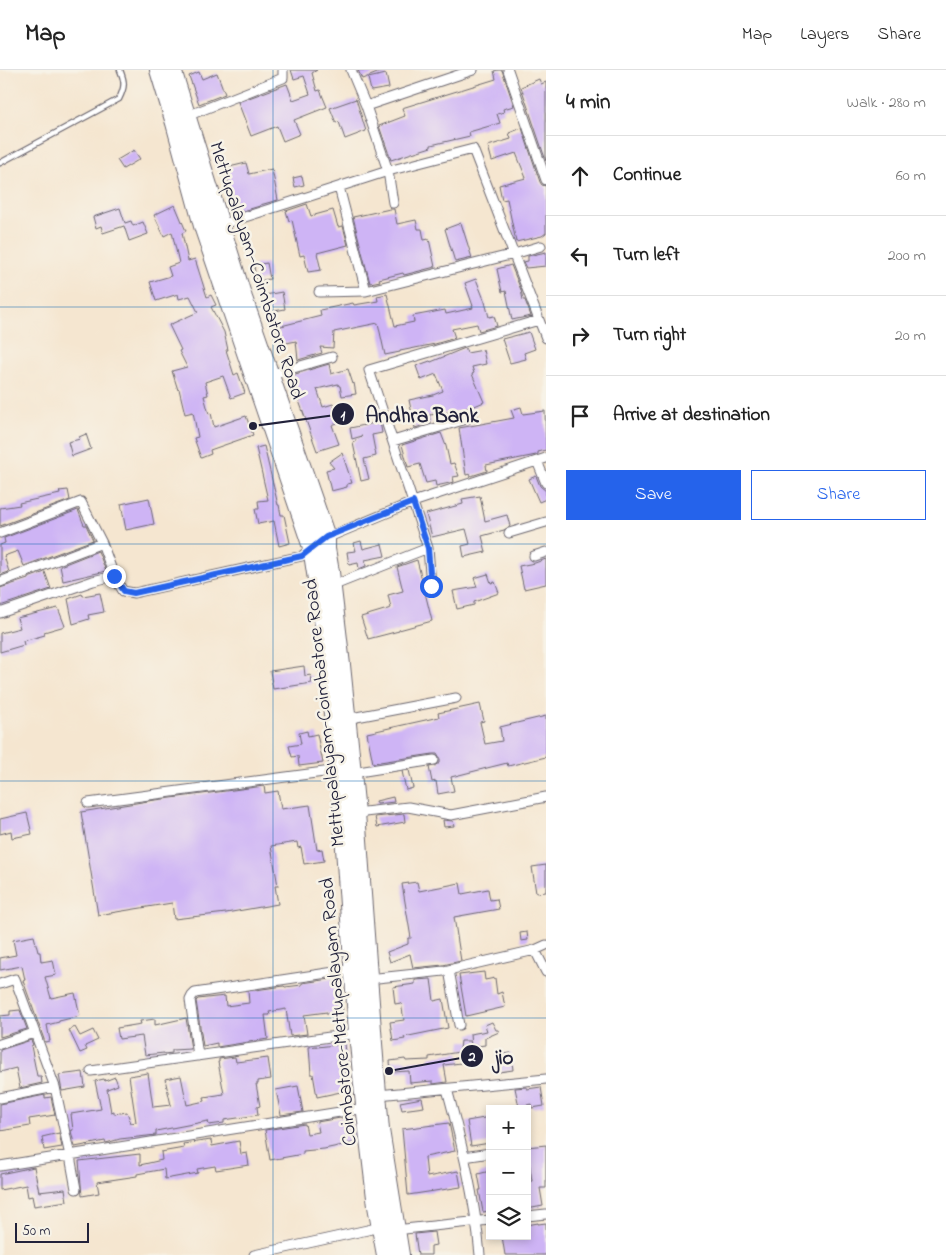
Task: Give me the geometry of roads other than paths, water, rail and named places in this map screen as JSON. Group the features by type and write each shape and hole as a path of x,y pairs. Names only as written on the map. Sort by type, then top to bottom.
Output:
{"highway":[{"name":"Coimbatore-Mettupalayam Road","path":"159,70 203,226 319,542 325,632 345,772 342,805 358,1033 372,1103"},
{"name":"Mettupalayam-Coimbatore Road","path":"172,70 269,375 319,542 326,549 332,586 346,719 345,772 356,813 368,980 374,1131 388,1228 400,1255"},
{"path":"386,1255 388,1228"}],"street":[{"path":"186,116 283,78 283,70"},
{"path":"351,70 366,106 388,171 393,203"},
{"path":"366,106 473,70"},
{"path":"508,70 546,180"},
{"path":"220,225 388,171 473,149 546,338"},
{"path":"339,187 366,291"},
{"path":"319,292 366,291 541,246"},
{"path":"431,586 428,548 369,370 539,320"},
{"path":"269,375 332,357"},
{"path":"393,441 473,417"},
{"path":"0,533 81,502 102,543 114,576 124,591 134,593 302,556 319,542 413,502 541,460 546,483"},
{"path":"509,533 546,522"},
{"path":"0,582 102,543"},
{"path":"332,586 428,548"},
{"path":"534,556 546,552"},
{"path":"0,613 114,576"},
{"path":"346,719 456,698"},
{"path":"88,803 434,760"},
{"path":"356,813 408,807 451,815 546,797"},
{"path":"368,980 449,970 535,950 546,945"},
{"path":"535,950 546,972"},
{"path":"198,1056 190,1000 195,993 354,969"},
{"path":"449,970 459,1025"},
{"path":"0,984 14,979 55,1087 76,1189"},
{"path":"91,1071 358,1033"},
{"path":"0,1044 34,1034"},
{"path":"0,1166 70,1156 447,1089 546,1079"},
{"path":"0,1098 55,1087"},
{"path":"447,1089 464,1157 477,1222 480,1255"},
{"path":"464,1157 486,1154"},
{"path":"531,1216 546,1214"},
{"path":"254,1255 388,1228 486,1221"}],"lane":[{"path":"0,163 119,99 124,89 120,70"}],"place":[{"name":"Andhra Bank","path":"253,426"},
{"name":"jio","path":"389,1071"}]}
